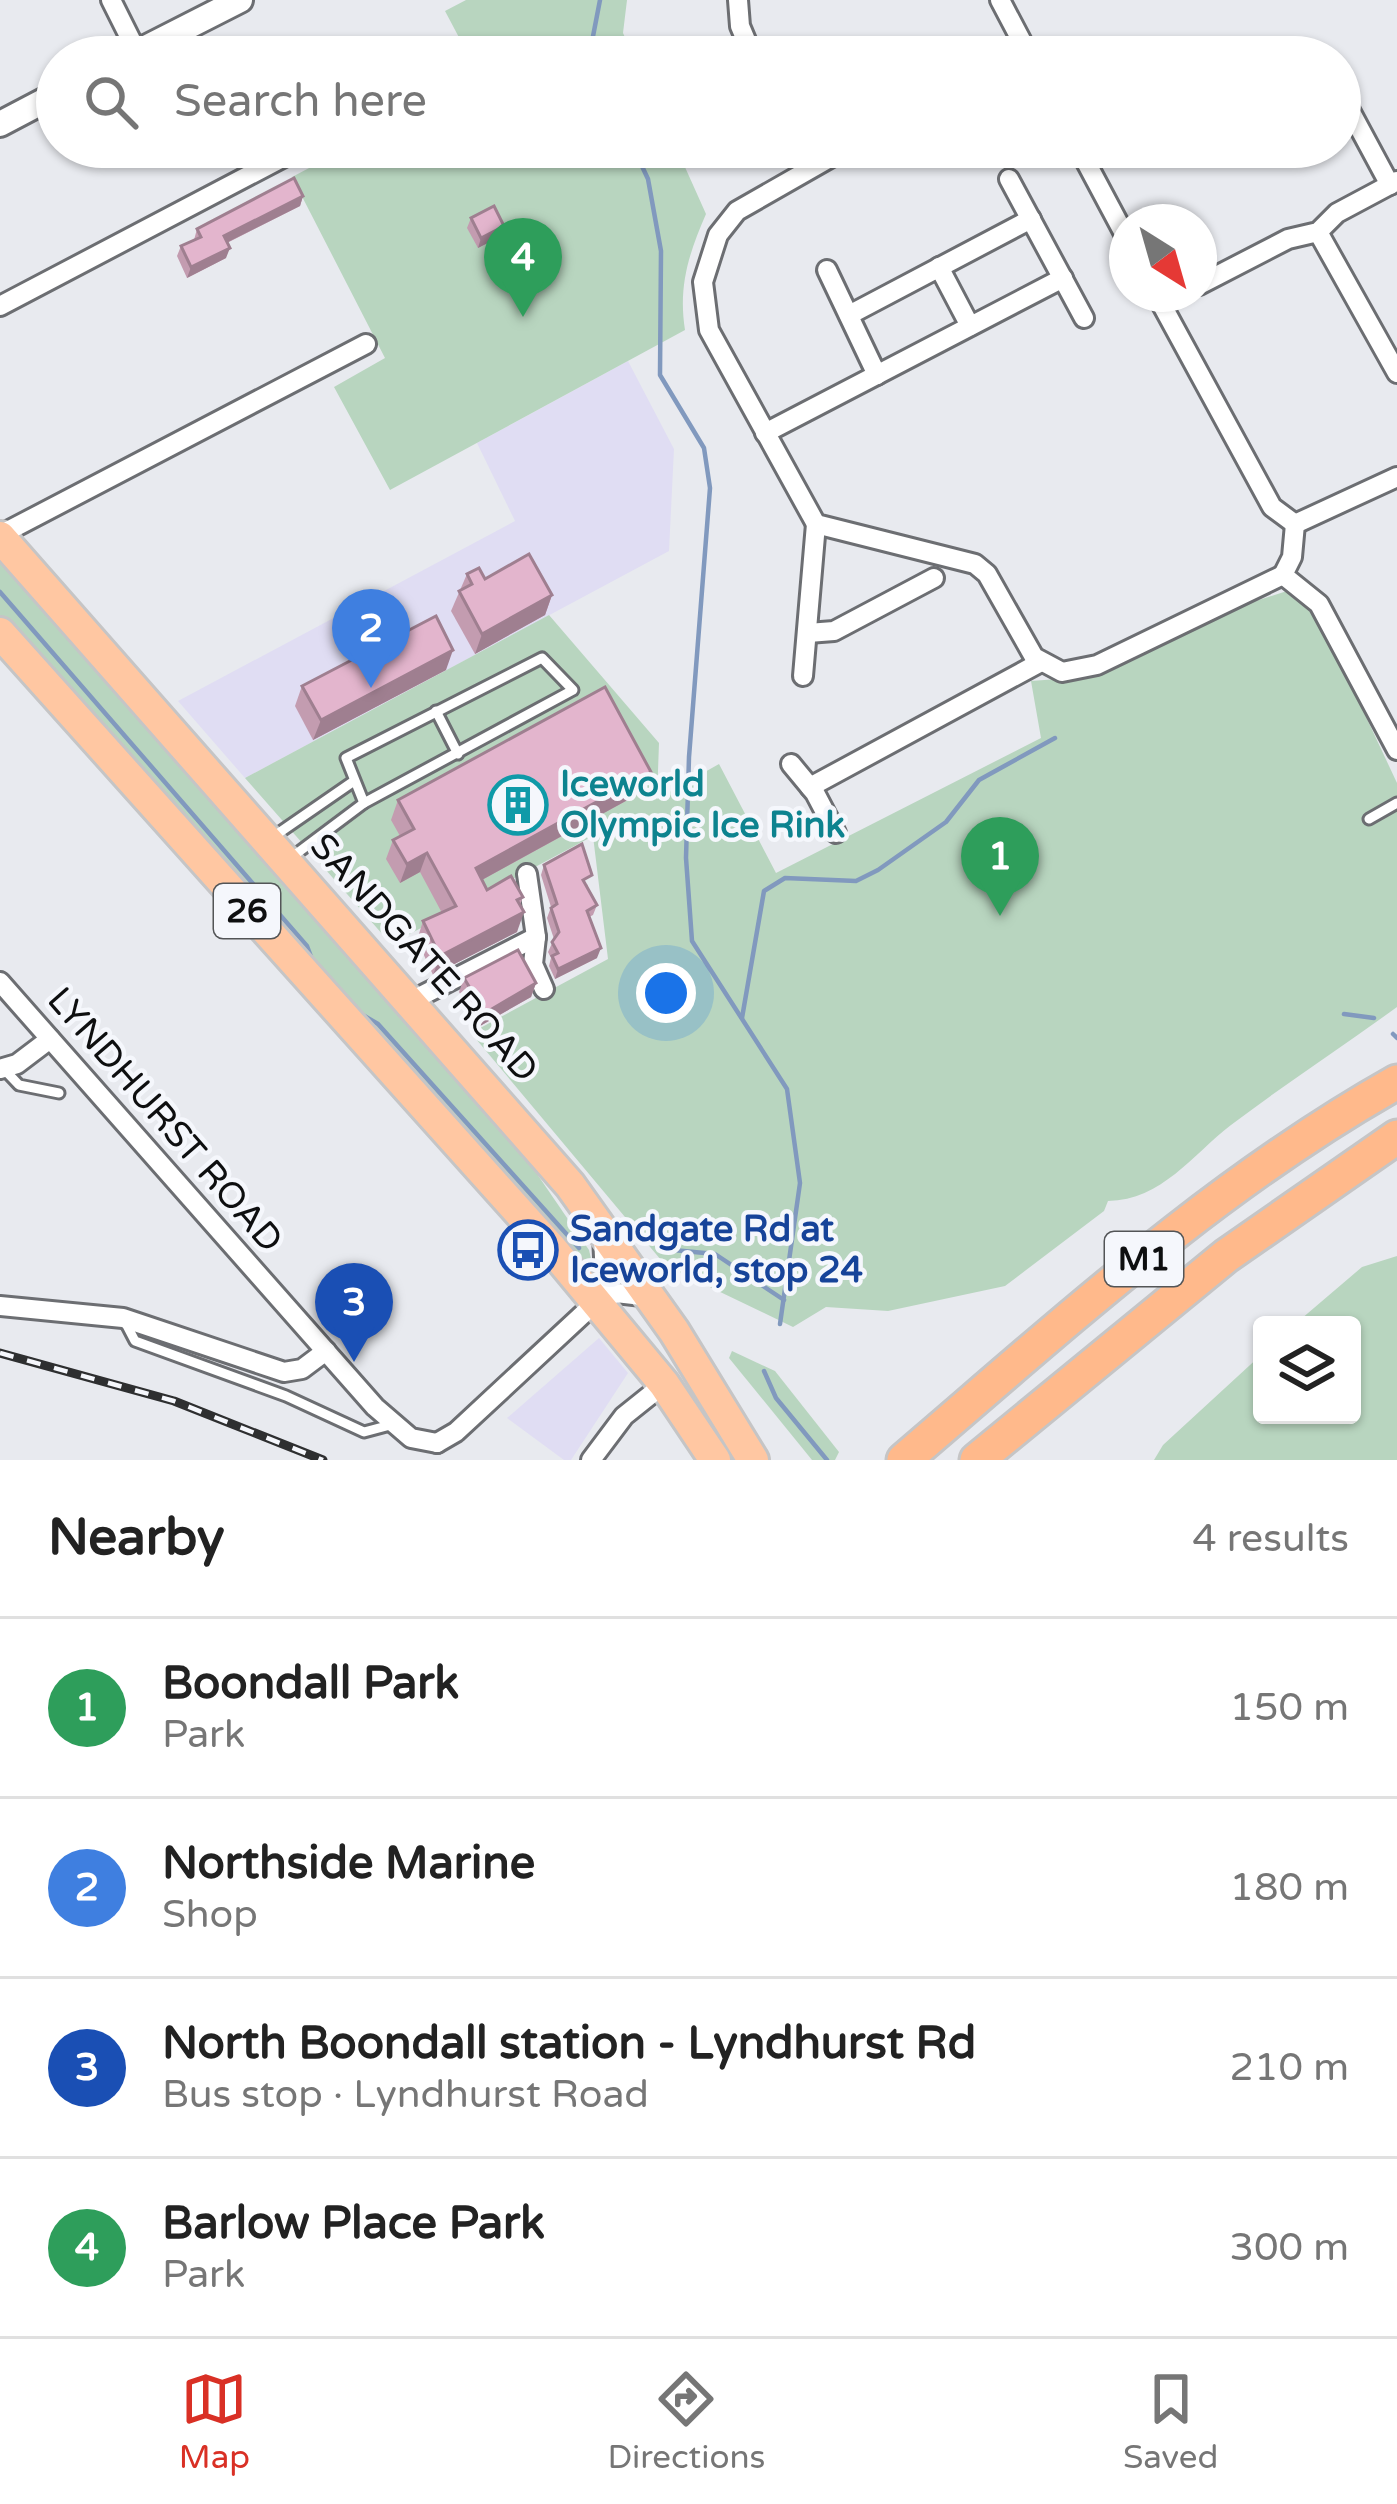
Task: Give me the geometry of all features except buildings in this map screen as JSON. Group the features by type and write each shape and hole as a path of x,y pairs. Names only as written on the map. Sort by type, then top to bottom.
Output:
{"highway":[{"name":"SANDGATE ROAD","path":"0,536 411,1000 603,1229 753,1460"},
{"name":"26","path":"0,633 596,1302 664,1384 716,1460"},
{"name":"M1","path":"906,1459 1174,1234 1320,1129 1397,1082"},
{"name":"M1","path":"977,1460 1239,1246 1397,1137"}],"main road":[{"path":"170,36 240,0"},
{"path":"0,124 36,105"}],"street":[{"path":"111,0 125,36"},
{"path":"738,0 744,36"},
{"path":"1000,0 1017,36"},
{"path":"1217,276 1288,239 1318,232 1337,213 1393,183 1361,128"},
{"path":"0,306 263,168"},
{"path":"802,676 815,524 710,330 703,302 705,266 718,235 737,211 808,168"},
{"path":"1089,168 1109,205"},
{"path":"1009,179 1084,319"},
{"path":"849,314 1031,219"},
{"path":"1318,232 1397,373"},
{"path":"939,267 970,326"},
{"path":"826,270 877,375"},
{"path":"765,434 1063,278"},
{"path":"1166,312 1272,507 1295,524"},
{"path":"0,536 366,344"},
{"path":"1295,524 1397,477"},
{"path":"815,524 975,563 987,574 1039,662 1062,672 1097,665 1283,575 1292,557 1295,524"},
{"path":"1283,575 1322,609 1397,750"},
{"path":"808,633 834,631 934,578"},
{"path":"810,787 1039,662"},
{"path":"791,764 836,832"},
{"path":"527,874 536,937 532,964 544,988"},
{"path":"411,1000 536,937"},
{"name":"LYNDHURST ROAD","path":"0,982 394,1424 437,1451"},
{"path":"2,1068 50,1039"},
{"path":"596,1302 604,1278 603,1229"},
{"path":"437,1451 596,1302 616,1293 652,1298"},
{"path":"0,1306 123,1318 284,1372 302,1369 326,1351"},
{"path":"591,1460 624,1416 664,1384"}],"lane":[{"path":"278,851 573,690 542,658 346,758 364,803"},
{"path":"436,711 458,754"},
{"path":"278,851 354,781"},
{"path":"1369,819 1397,803"},
{"path":"2,1068 19,1084 59,1094"},
{"path":"123,1318 135,1341 286,1396 364,1432 394,1424"}],"shaded area":[{"path":"628,361 674,449 669,551 245,778 178,701 515,521 477,443"},
{"path":"599,1338 628,1373 571,1460 564,1460 507,1418"}],"green space":[{"path":"466,0 627,0 624,36 458,36 445,11"},
{"path":"309,168 685,168 706,214 686,270 685,330 390,490 334,387 385,358 292,177"},
{"path":"0,560 535,1171 589,1250 594,1272 586,1272 0,624"},
{"path":"1287,591 1315,608 1397,783 1397,1007 1231,1125 1175,1174 1145,1193 1108,1201 1104,1211 1005,1286 888,1311 826,1307 793,1327 666,1266 471,1033 608,959 593,836 391,944 245,778 549,615 659,743 657,799 719,764 776,873 1041,738 1031,681 1098,676 1231,609"},
{"path":"1397,1256 1397,1460 1154,1460 1163,1445 1253,1362 1253,1424 1361,1424 1361,1316 1305,1316 1362,1267"},
{"path":"732,1351 775,1371 839,1452 835,1460 812,1460 729,1358"}],"waterway":[{"path":"593,36 600,0"},
{"path":"643,168 661,251 660,375 704,448 710,488 689,757 686,858 692,941 787,1089 800,1183 780,1324"},
{"path":"0,592 307,946 313,962"},
{"path":"742,1018 764,891 785,878 856,881 878,870 946,822 979,780 1055,738"},
{"path":"361,1014 378,1024 579,1248"},
{"path":"1344,1014 1374,1018"},
{"path":"1393,1034 1397,1038"},
{"path":"673,1250 715,1254 784,1300"},
{"path":"764,1371 776,1398 827,1460"}],"railway":[{"path":"0,1353 174,1401 323,1460"}],"place":[{"name":"Barlow Place Park","path":"523,317"},
{"name":"Northside Marine","path":"371,688"},
{"name":"Iceworld Olympic Ice Rink","path":"518,805"},
{"name":"Boondall Park","path":"1000,916"},
{"name":"Sandgate Rd at Iceworld, stop 24","path":"528,1250"},
{"name":"North Boondall station - Lyndhurst Rd","path":"354,1362"}]}
